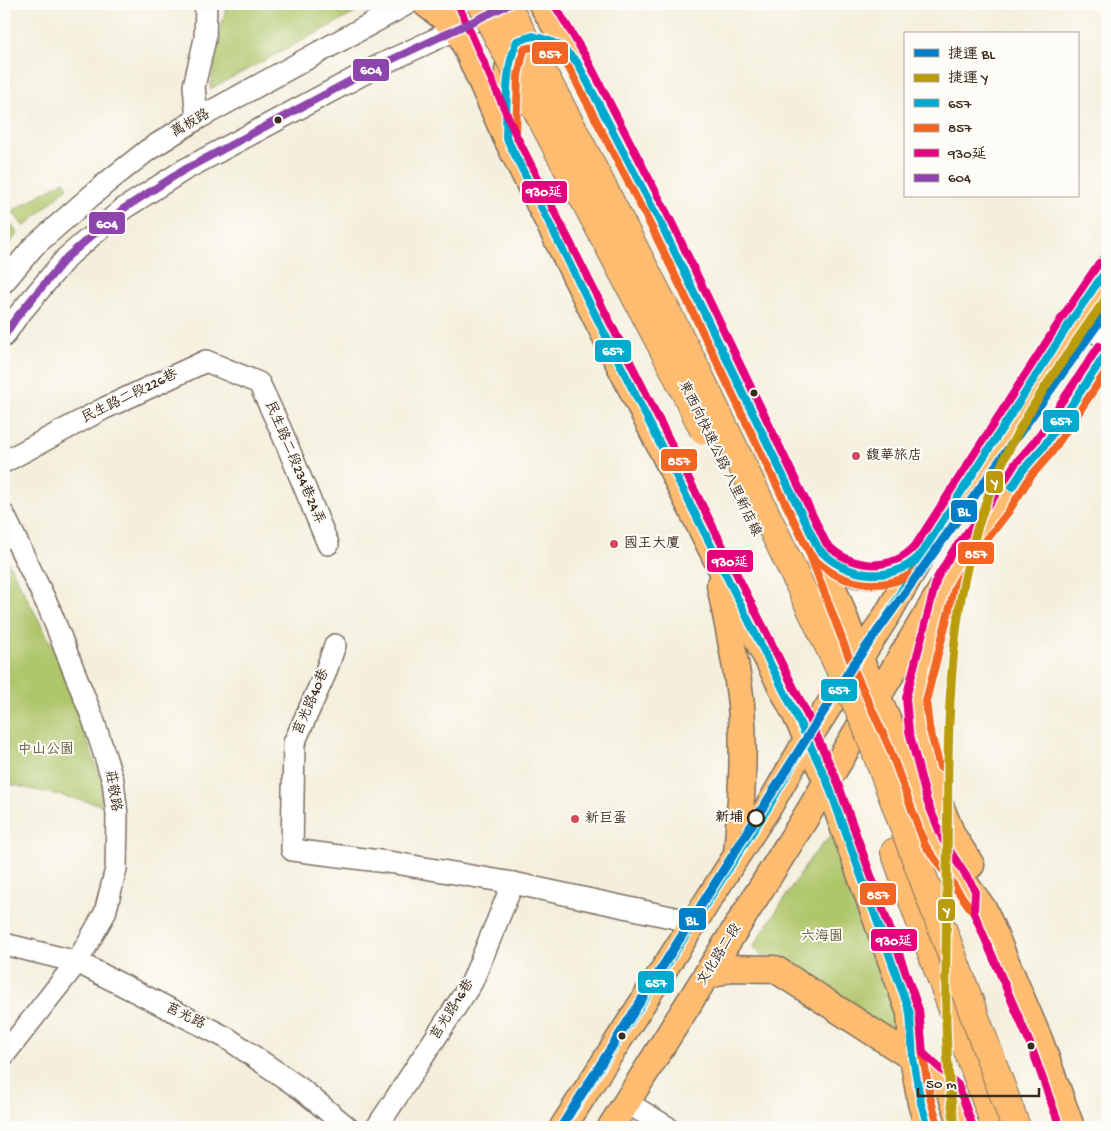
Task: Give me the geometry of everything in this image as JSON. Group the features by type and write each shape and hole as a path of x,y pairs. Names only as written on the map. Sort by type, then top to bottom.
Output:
{"highway":[{"name":"東西向快速公路 八里新店線","path":"481,4 668,358 799,622 848,729 996,1127"},
{"name":"東西向快速公路 八里新店線","path":"506,4 693,363 864,719 1016,1127"}],"main road":[{"path":"426,4 458,29"},
{"path":"447,4 506,137 791,704 827,782 910,1013 913,1058 921,1103 928,1127"},
{"path":"542,4 577,62 663,228 818,548 860,658 898,744 934,841 984,910 1040,1042 1071,1127"},
{"path":"506,137 508,71 512,50 517,41 533,36 547,40 560,46 577,62"},
{"path":"563,1127 769,806 924,551 1073,318 1107,269"},
{"path":"984,910 984,887 952,836 937,798 919,729 916,700 946,583 961,557 1000,506 1023,470 1044,446 1107,352"},
{"path":"818,548 832,562 850,571 870,575 884,575 909,565 924,551"},
{"path":"713,552 734,649 741,705 743,761 737,855"},
{"name":"文化路二段","path":"611,1127 827,782 946,583"},
{"path":"706,977 730,968 775,969 913,1058 950,1091 963,1127"}],"street":[{"path":"197,119 194,86 205,39 206,4"},
{"name":"萬板路","path":"4,282 33,247 106,183 148,150 197,119 407,4"},
{"path":"4,336 16,318 66,257 123,209 184,170 378,66 510,4"},
{"path":"1073,318 1107,339"},
{"name":"民生路二段226巷","path":"4,462 105,408 206,361 259,383"},
{"name":"民生路二段234巷24弄","path":"259,383 277,420 328,544"},
{"name":"莊敬路","path":"4,515 58,630 93,719 114,781 117,815 116,869 105,914 76,962 4,1055"},
{"name":"莒光路40巷","path":"335,645 325,674 294,743 292,850 395,863 513,883"},
{"path":"513,883 694,922"},
{"name":"莒光路16巷","path":"377,1127 472,982 513,883"},
{"name":"莒光路","path":"4,944 76,962 227,1038 301,1090 347,1127"},
{"path":"626,1102 667,1127"}],"green space":[{"path":"228,4 372,4 210,89 222,22"},
{"path":"64,181 68,187 24,227 12,211"},
{"path":"4,216 18,233 4,251"},
{"name":"中山公園","path":"4,554 56,653 102,783 103,805 4,783"},
{"name":"六海園","path":"835,831 913,1058 775,969 753,947 812,856"}],"metro line":[{"name":"Y","path":"955,1127 946,1033 946,969 949,713 959,608 970,556 985,505 1006,455 1041,394 1107,297"},
{"name":"BL","path":"561,1127 851,668 1107,311"}],"transit line":[{"name":"930延","path":"458,4 515,133 804,708 836,778 919,1010 923,1053 958,1085 972,1124"},
{"name":"604","path":"4,336 16,318 67,257 123,209 184,170 378,66 510,4"},
{"name":"930延","path":"554,4 586,57 672,223 826,543 835,552 846,558 858,562 882,564 894,561 905,555 915,546 1099,263"},
{"name":"657","path":"928,1127 921,1103 913,1058 910,1013 827,781 795,713 506,137 508,76 517,41 533,36 547,40 560,46 577,62 663,228 818,548 829,558 855,572 884,574 898,570 911,563 922,553 1073,318 1107,269"},
{"name":"857","path":"938,1124 931,1101 923,1057 919,1010 836,778 804,708 516,135 518,76 524,49 543,49 569,68 654,232 809,552 851,663 889,747 925,845 975,915 1031,1046 1060,1127"},
{"name":"930延","path":"1060,1127 1031,1046 974,913 975,890 943,840 927,801 909,731 906,698 937,578 953,551 992,500 1015,464 1036,440 1099,346"},
{"name":"657","path":"1012,487 1023,470 1044,446 1107,352"},
{"name":"857","path":"940,767 929,727 926,701 955,587 969,563 1008,512 1031,476 1052,452 1107,370"},
{"name":"657","path":"563,1127 769,806 807,740 887,615 930,543"},
{"name":"857","path":"810,554 838,576 870,584 887,583 903,578 919,570 932,557"}],"place":[{"name":"馥華旅店","path":"856,456"},
{"name":"國王大廈","path":"614,544"},
{"name":"新埔","path":"756,818"},
{"name":"新巨蛋","path":"575,819"}]}
